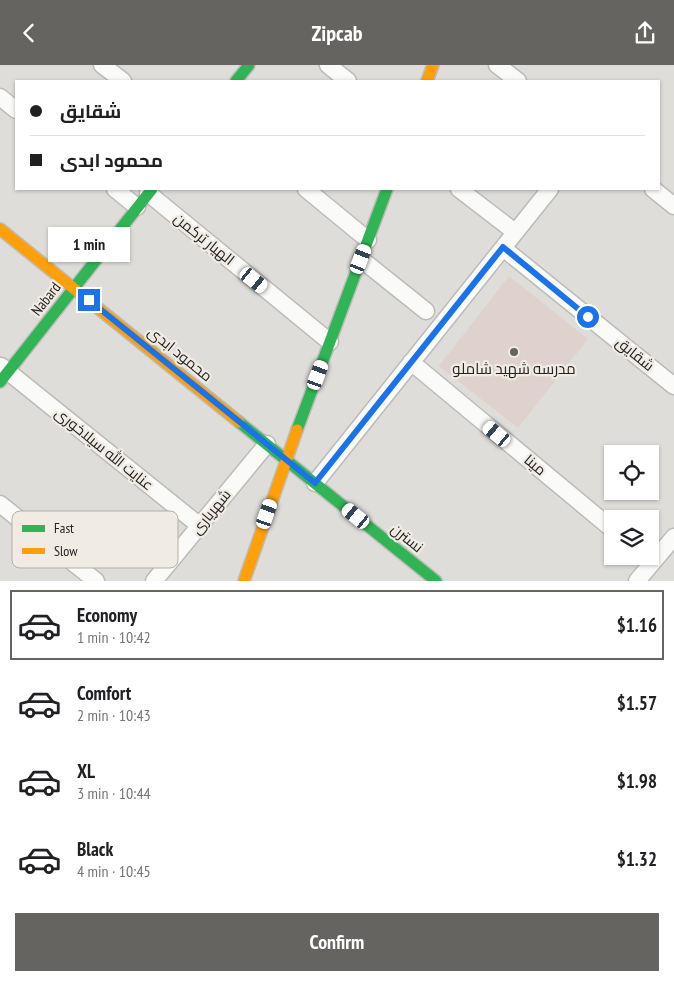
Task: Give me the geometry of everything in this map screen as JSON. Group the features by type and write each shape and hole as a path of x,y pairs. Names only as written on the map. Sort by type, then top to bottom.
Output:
{"street":[{"path":"102,65 121,80"},
{"path":"237,80 249,65"},
{"path":"328,65 347,80"},
{"path":"427,80 433,65"},
{"path":"497,65 517,80"},
{"path":"0,97 15,109"},
{"path":"116,190 138,207"},
{"path":"307,190 368,240"},
{"path":"244,581 286,459 387,190"},
{"path":"460,190 515,233"},
{"path":"315,483 549,190"},
{"path":"654,190 674,206"},
{"name":"Nabard","path":"3,373 74,288 150,191"},
{"name":"الهیار ترکمن","path":"150,191 330,342"},
{"name":"محمود ابدی","path":"0,229 267,443"},
{"name":"شقایق","path":"503,247 674,386"},
{"path":"361,259 426,311"},
{"name":"مینا","path":"411,362 604,522"},
{"name":"عنایت الله سیلاخوری","path":"3,373 200,526"},
{"name":"نسترن","path":"267,443 427,578"},
{"name":"شهریاری","path":"178,552 267,443"},
{"path":"0,504 12,514"},
{"path":"659,550 674,537"},
{"path":"637,581 646,565"},
{"path":"80,568 96,581"},
{"name":"شهریاری","path":"154,581 165,568"}],"shaded area":[{"name":"مدرسه شهید شاملو","path":"509,276 588,339 518,428 439,366"}],"traffic: fast":[{"path":"237,80 249,65"},
{"path":"0,382 151,190"},
{"path":"297,430 387,190"},
{"path":"239,422 436,581"}],"traffic: slow":[{"path":"427,80 433,65"},
{"path":"0,229 239,422"},
{"path":"244,581 297,430"}],"place":[{"name":"مدرسه شهید شاملو","path":"514,352"}],"route":[{"path":"89,300 315,483 503,247 588,317"}]}
